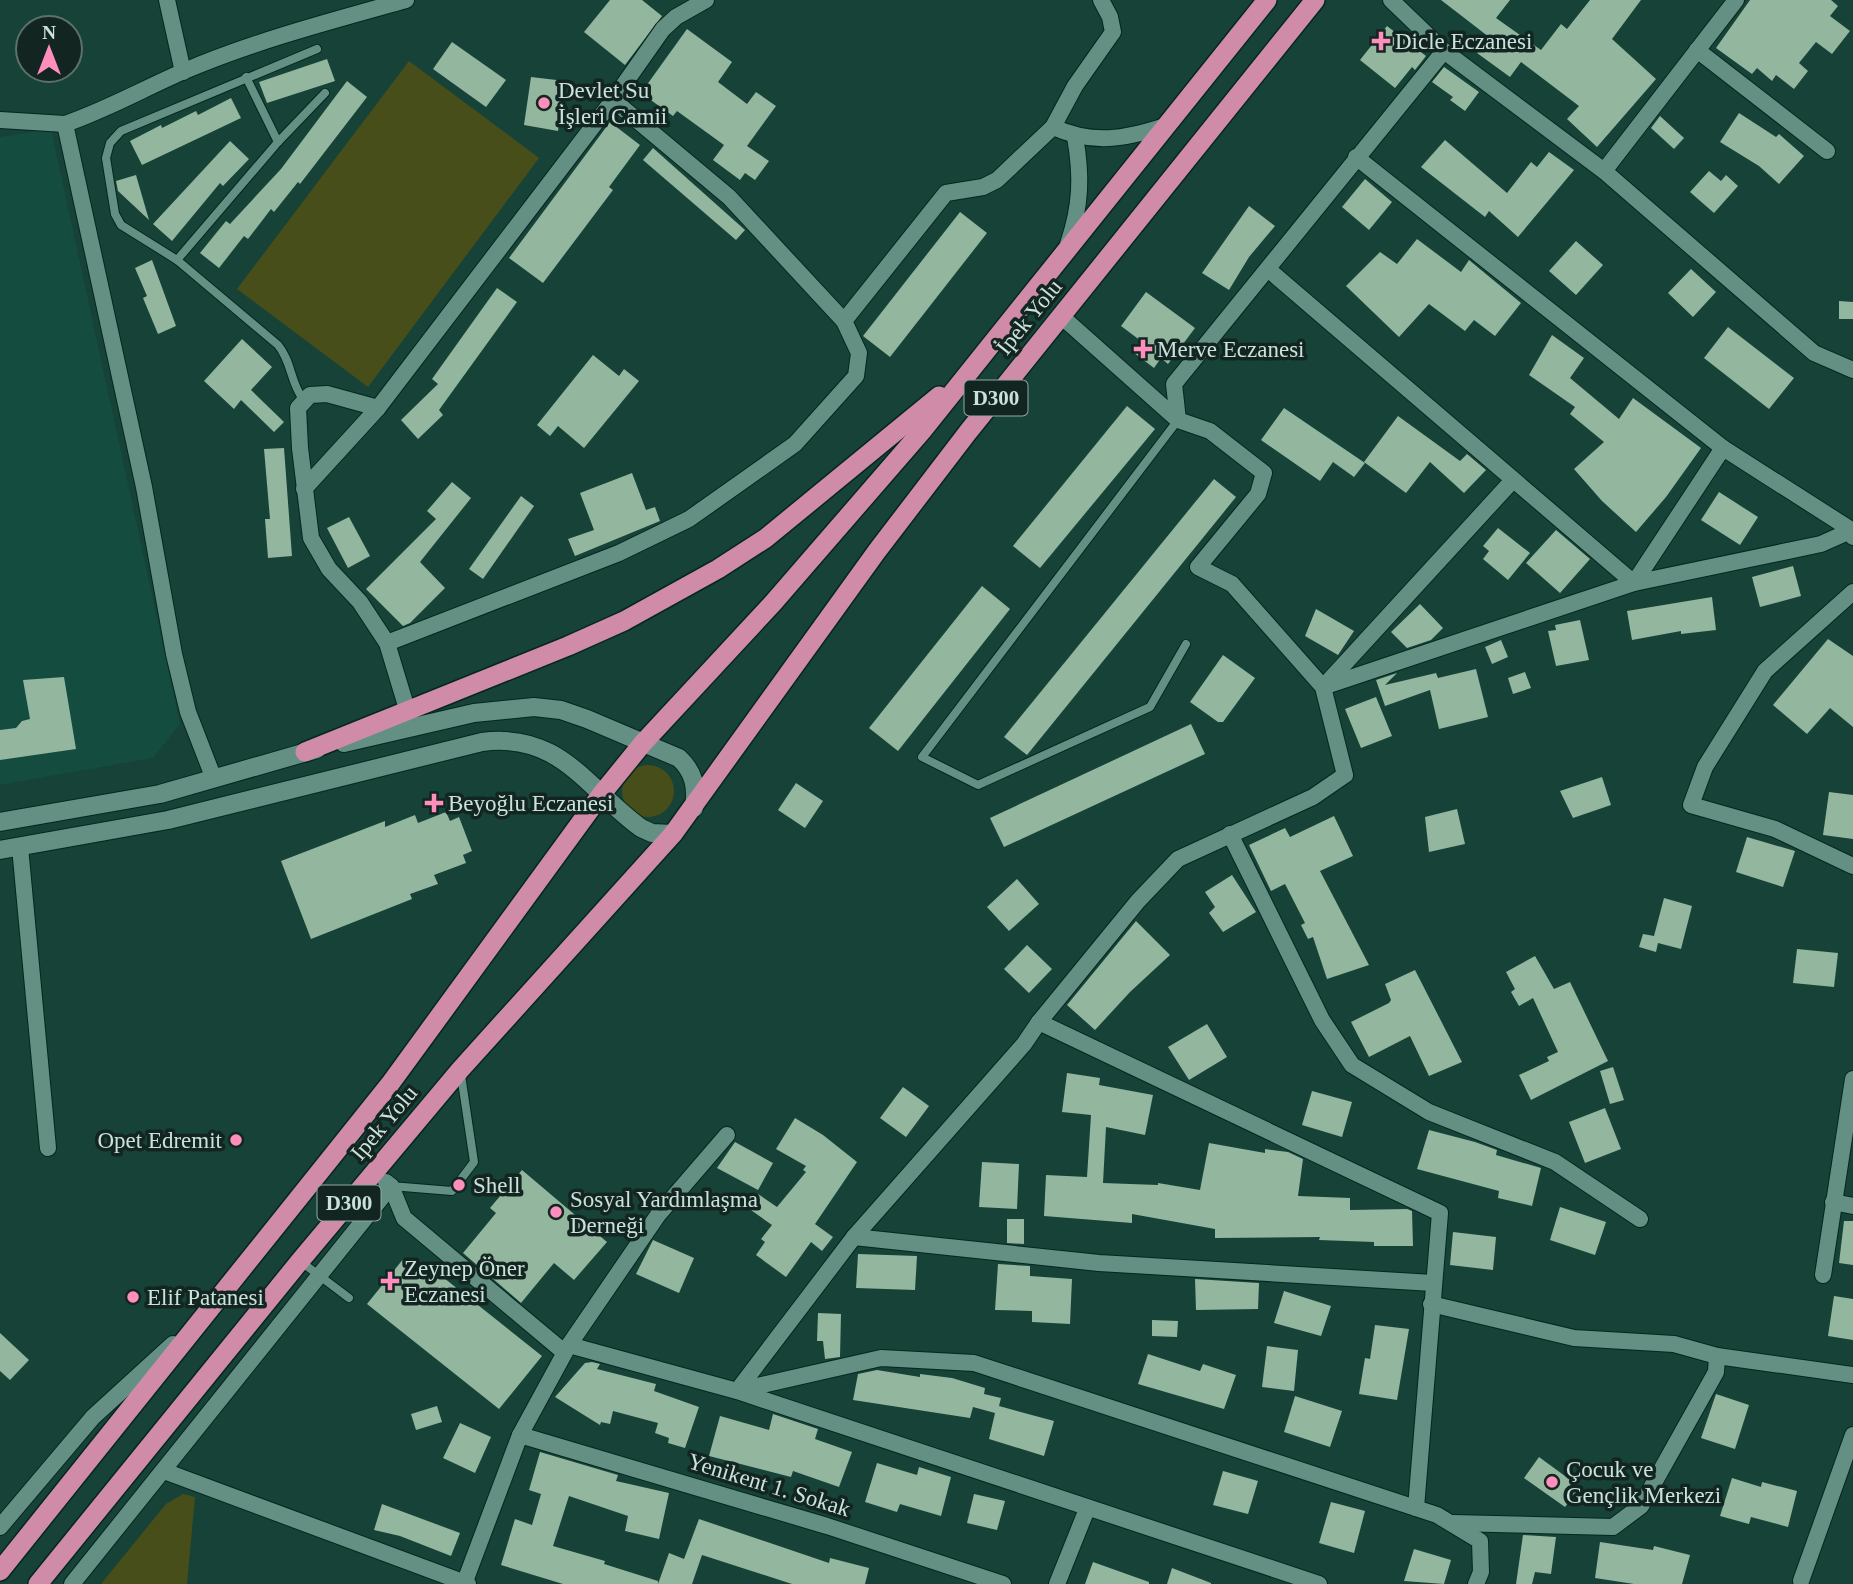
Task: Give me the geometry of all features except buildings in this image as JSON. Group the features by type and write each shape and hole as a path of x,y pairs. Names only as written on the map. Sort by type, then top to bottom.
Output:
{"highway":[{"name":"İpek Yolu","path":"643,743 773,603 922,431 1267,0"},
{"name":"İpek Yolu","path":"694,808 877,551 1061,316 1315,0"},
{"path":"305,752 568,646 624,621 718,569 766,538 847,474 974,365"},
{"path":"600,796 643,743"},
{"name":"Ipek Yolu","path":"0,1571 390,1084 600,796"},
{"path":"673,834 694,808"},
{"name":"Ipek Yolu","path":"38,1584 300,1261 460,1070 673,834"}],"main road":[{"path":"0,822 111,804 214,779 305,752 474,713 534,707 561,710 679,758 689,767 695,783 694,808"},
{"path":"0,850 168,820 497,740 530,742 550,752 573,767 600,796 641,828 652,833 673,834"}],"street":[{"path":"167,0 183,72"},
{"path":"0,120 65,124 96,114 183,72 284,35 406,0"},
{"path":"304,489 378,408 613,100 663,29 676,17 706,0"},
{"path":"844,321 946,194 983,187 997,180 1053,127 1075,86 1113,32 1110,17 1101,0"},
{"path":"1391,0 1444,51 1604,171 1814,354 1853,370"},
{"path":"1604,171 1735,0"},
{"path":"1697,50 1826,151"},
{"path":"1178,420 1174,384 1444,51"},
{"path":"387,643 659,535 759,472 795,444 856,376 859,353 844,321 729,197 613,100"},
{"path":"65,124 144,487 174,654 188,712 214,779"},
{"path":"1053,127 1075,137 1098,140 1122,138 1165,126"},
{"path":"1066,249 1078,215 1081,191 1075,137"},
{"path":"1356,157 1723,448 1852,533"},
{"path":"1269,270 1634,583"},
{"path":"737,1391 791,1316 854,1237 1024,1044 1138,901 1178,859 1313,797 1345,775 1323,687 1232,584 1198,567 1258,494 1264,473 1210,431 1178,420 1061,316"},
{"path":"378,408 327,394 310,395 303,399 297,417 308,525 318,553 373,619 387,643 407,709"},
{"path":"1634,583 1723,448"},
{"path":"1323,687 1513,480"},
{"path":"1323,687 1634,583 1821,544 1852,533"},
{"path":"1853,592 1765,671 1705,767 1691,805 1775,829 1853,866"},
{"path":"1230,834 1322,1020 1352,1065 1429,1112 1555,1163 1640,1219"},
{"path":"20,846 48,1148"},
{"path":"1039,1022 1440,1213 1416,1508"},
{"path":"1823,1275 1853,1079"},
{"path":"164,1471 466,1584 520,1435 567,1348 658,1215 727,1135"},
{"path":"375,1173 391,1186 404,1218 567,1348 737,1391 1319,1584"},
{"path":"72,1584 391,1186"},
{"path":"1833,1202 1853,1206"},
{"path":"854,1237 1099,1263 1433,1283"},
{"path":"1431,1304 1574,1338 1674,1344 1717,1356 1853,1375"},
{"path":"0,1527 93,1417 204,1317"},
{"path":"1450,1523 1613,1527 1641,1506 1716,1372 1717,1356"},
{"path":"737,1391 881,1358 974,1363 1416,1508 1450,1523 1480,1541 1481,1572 1476,1584"},
{"name":"Yenikent 1. Sokak","path":"520,1435 827,1526 1003,1584"},
{"path":"1801,1580 1853,1435"},
{"path":"1057,1584 1087,1509"}],"lane":[{"path":"303,399 293,384 288,357 278,345 177,260 121,225 115,214 107,150 121,131 317,49"},
{"path":"246,77 278,142"},
{"path":"177,260 278,142 325,93"},
{"path":"1178,420 922,757 978,785 1150,707 1186,644"},
{"path":"391,1186 452,1191 474,1163 460,1070"},
{"path":"300,1261 349,1298"}],"shaded area":[{"path":"409,61 539,158 368,387 237,289"},
{"path":"51,129 180,724 153,758 0,785 0,137"},
{"path":"648,765 667,772 674,791 667,810 648,817 629,810 622,791 629,772"},
{"path":"183,1494 195,1497 187,1584 101,1584 166,1504"}],"place":[{"name":"Dicle Eczanesi","path":"1381,41"},
{"name":"Devlet Su İşleri Camii","path":"544,103"},
{"name":"Merve Eczanesi","path":"1143,349"},
{"name":"Beyoğlu Eczanesi","path":"434,803"},
{"name":"Opet Edremit","path":"236,1140"},
{"name":"Shell","path":"459,1185"},
{"name":"Sosyal Yardımlaşma Derneği","path":"556,1212"},
{"name":"Zeynep Öner Eczanesi","path":"390,1281"},
{"name":"Elif Patanesi","path":"133,1297"},
{"name":"Çocuk ve Gençlik Merkezi","path":"1552,1482"}]}
